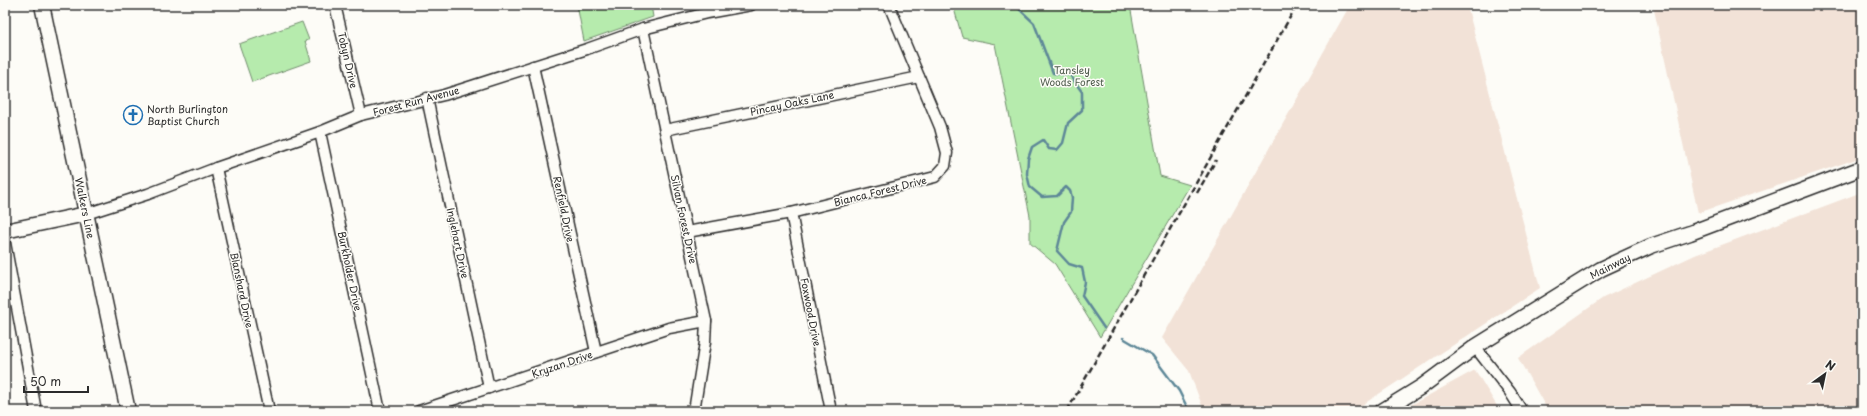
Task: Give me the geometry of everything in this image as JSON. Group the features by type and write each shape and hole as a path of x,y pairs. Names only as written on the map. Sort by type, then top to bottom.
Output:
{"street":[{"name":"Walkers Line","path":"42,5 128,411"},
{"name":"Tobyn Drive","path":"335,5 361,115"},
{"name":"Forest Run Avenue","path":"86,214 148,194 216,168 320,132 361,115 444,95 706,9 751,5"},
{"name":"Bianca Forest Drive","path":"687,232 791,213 935,177 945,166 947,153 940,127 889,5"},
{"name":"Silvan Forest Drive","path":"643,29 706,321 694,411"},
{"name":"Renfield Drive","path":"533,66 596,352"},
{"name":"Pincay Oaks Lane","path":"665,130 919,77"},
{"name":"Inglehart Drive","path":"427,98 489,388"},
{"name":"Burkholder Drive","path":"320,132 380,411"},
{"name":"Blanshard Drive","path":"216,168 269,411"},
{"name":"Mainway","path":"1382,411 1421,387 1475,347 1601,270 1651,246 1690,233 1862,168"},
{"name":"Foxwood Drive","path":"791,213 832,411"},
{"path":"5,231 86,214"},
{"path":"5,244 36,411"},
{"name":"Kryzan Drive","path":"419,411 669,328 706,321"},
{"path":"1475,347 1510,392 1522,411"}],"shaded area":[{"path":"1350,5 1467,5 1540,288 1353,411 1204,411 1189,371 1162,338"},
{"path":"1653,5 1862,5 1862,157 1698,213"},
{"path":"1862,192 1862,411 1548,411 1518,358 1603,298 1695,255"},
{"path":"1475,370 1500,411 1400,411"}],"green space":[{"path":"577,5 651,5 653,17 584,41"},
{"name":"Tansley Woods Forest","path":"953,5 1130,5 1160,176 1190,185 1100,337 1055,264 1030,243 1030,216 995,44 962,37"},
{"path":"302,22 309,40 305,41 311,61 252,82 239,44"}],"waterway":[{"path":"1015,5 1034,23 1053,73 1070,75 1082,92 1082,110 1068,123 1063,143 1057,150 1049,149 1043,140 1032,147 1028,159 1027,174 1030,187 1042,197 1057,196 1066,187 1070,191 1072,197 1071,212 1064,222 1057,251 1069,264 1082,268 1085,282 1082,296 1104,328"},
{"path":"1123,338 1152,355 1179,391 1189,411"}],"railway":[{"path":"1067,411 1297,5"},
{"path":"1197,193 1216,160"}],"place":[{"name":"North Burlington Baptist Church","path":"133,115"}]}
